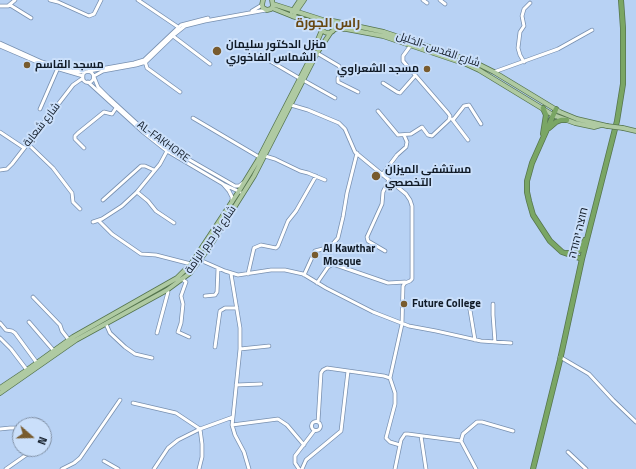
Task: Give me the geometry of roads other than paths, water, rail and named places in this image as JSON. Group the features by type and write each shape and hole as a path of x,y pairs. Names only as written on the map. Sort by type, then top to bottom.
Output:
{"highway":[{"name":"חוצה יהודה","path":"533,469 582,259 612,141 623,84 624,41 621,0"},
{"path":"543,108 546,116 543,137"},
{"path":"556,109 532,163 527,181 527,192 533,215 550,241 562,252 573,258 578,264 575,289"},
{"path":"543,137 556,122 567,120"},
{"path":"562,252 572,254 580,250 589,230"},
{"path":"562,252 582,259"}],"main road":[{"path":"292,16 300,0"},
{"path":"294,11 304,0"},
{"path":"262,1 264,8 267,10 272,4"},
{"path":"272,4 323,20 327,19 334,21 333,30 326,33 322,30 321,25 323,20"},
{"path":"272,4 292,16 321,25"},
{"name":"شارع القدس-الخليل","path":"334,21 399,36 472,61 494,72 556,109 577,119 595,122 601,125 636,130"},
{"name":"شارع بئر حرم الرامة","path":"0,388 69,340 176,278 191,264 240,190 265,156 290,105 322,30"},
{"name":"شارع القدس-الخليل","path":"333,30 358,31 383,36 466,64 479,70 553,114 567,120 594,127 601,125"},
{"name":"شارع بئر حرم الرامة","path":"0,393 76,340 167,290 190,272 200,260 259,157 301,79 333,30"}],"street":[{"path":"10,5 15,0"},
{"path":"50,0 89,16 95,13 101,0"},
{"path":"138,0 179,28"},
{"path":"440,0 445,4"},
{"path":"245,14 254,11 262,1"},
{"path":"524,62 520,55 519,40 520,32 524,26 522,16 524,10 530,3"},
{"path":"0,6 10,5 31,18"},
{"path":"83,77 87,72 145,61 186,23 267,10"},
{"path":"0,46 57,70 83,77 85,81 91,82 94,77 103,71 136,65 145,61 173,36 179,28"},
{"path":"494,72 558,49 592,30"},
{"path":"173,36 210,64"},
{"path":"0,43 42,62 72,71 92,72 94,77"},
{"path":"411,45 403,56 403,60 468,140"},
{"path":"317,53 339,66 342,72 338,78 338,82 340,84 358,92"},
{"path":"258,54 335,98"},
{"path":"145,61 147,68 180,92"},
{"path":"40,109 57,70"},
{"path":"383,83 400,93 415,76"},
{"name":"شارع شعابة","path":"0,170 7,169 12,164 73,85 83,77"},
{"name":"AL-FAKHORE","path":"94,77 98,87 144,130 190,161 240,190"},
{"name":"AL-FAKHORE","path":"88,82 143,132 167,150 223,184 240,190"},
{"path":"290,105 308,110 339,123 345,129 354,150 406,194 411,203 412,278 410,281 388,283 333,264 328,267 318,283"},
{"path":"453,120 464,106 469,105 481,124"},
{"path":"84,148 75,139 75,136 104,112 112,114 116,108"},
{"path":"378,111 396,135 410,134 422,127 428,135 432,136 448,121 450,116"},
{"path":"192,118 259,157"},
{"path":"0,132 24,148"},
{"path":"382,174 397,154 406,147 407,142 404,135"},
{"path":"28,144 53,168 72,193 73,202 80,209"},
{"path":"93,222 99,221 122,206 137,192 160,164 167,150"},
{"path":"304,275 315,251 330,247 338,238 348,185 357,153"},
{"path":"265,156 325,180"},
{"path":"103,200 140,167 145,166 154,170"},
{"path":"248,274 254,248 263,245 275,248 278,247 288,221 296,211 316,176"},
{"path":"385,251 368,241 367,237 382,204 383,192 388,180"},
{"path":"223,184 229,191 232,202"},
{"path":"137,192 148,201 156,211 174,223"},
{"path":"99,221 112,234 141,254 156,255 191,264"},
{"path":"200,260 231,274 238,275 271,270 285,270 304,275 373,312 402,324 436,330 475,340 510,343"},
{"path":"205,296 214,295 217,292 218,268"},
{"path":"231,274 237,308 240,349 232,425 235,435 244,452 249,469"},
{"path":"182,279 186,282 181,296 183,304 178,332 189,337"},
{"path":"400,445 390,442 386,438 396,396 395,389 390,378 402,324 403,286 406,282"},
{"path":"157,333 168,292 167,290"},
{"path":"33,297 60,325 62,331 69,340"},
{"path":"469,304 475,340"},
{"path":"493,304 492,315 495,342"},
{"path":"215,348 220,311 225,308 237,308"},
{"path":"29,322 54,350"},
{"path":"0,323 6,330 15,333 37,363"},
{"path":"106,324 110,333 134,354 152,358"},
{"path":"0,338 11,349 27,370"},
{"path":"240,349 269,346"},
{"path":"560,357 589,374 636,422"},
{"path":"299,469 295,463 296,454 314,431 317,431 320,427 318,422 322,371 327,368 368,373 390,378"},
{"path":"302,469 306,460 342,431 348,371"},
{"path":"236,384 261,384"},
{"path":"62,469 76,462 80,458 120,400"},
{"path":"133,403 176,413 200,429"},
{"path":"154,469 168,448 178,440 200,429 233,417"},
{"path":"232,425 278,419 287,425 304,445"},
{"path":"314,431 311,427 312,424 314,422 318,422"},
{"path":"476,469 461,441 463,434 477,422 482,422 513,431"},
{"path":"0,429 12,428"},
{"path":"199,469 202,457 200,429"},
{"path":"395,469 400,445 405,434 461,441"},
{"path":"420,436 426,469"},
{"path":"568,452 586,469"},
{"path":"6,469 23,457"},
{"path":"104,461 118,469"}],"place":[{"name":"منزل الدكتور سليمان الشماس الفاخوري","path":"217,51"},
{"name":"مسجد القاسم","path":"27,65"},
{"name":"مسجد الشعراوي","path":"427,69"},
{"name":"مستشفى الميزان التخصصي","path":"376,176"},
{"name":"Al Kawthar Mosque","path":"315,255"},
{"name":"Future College","path":"404,304"}],"district":[{"name":"راس الجورة","path":"328,24"}]}
